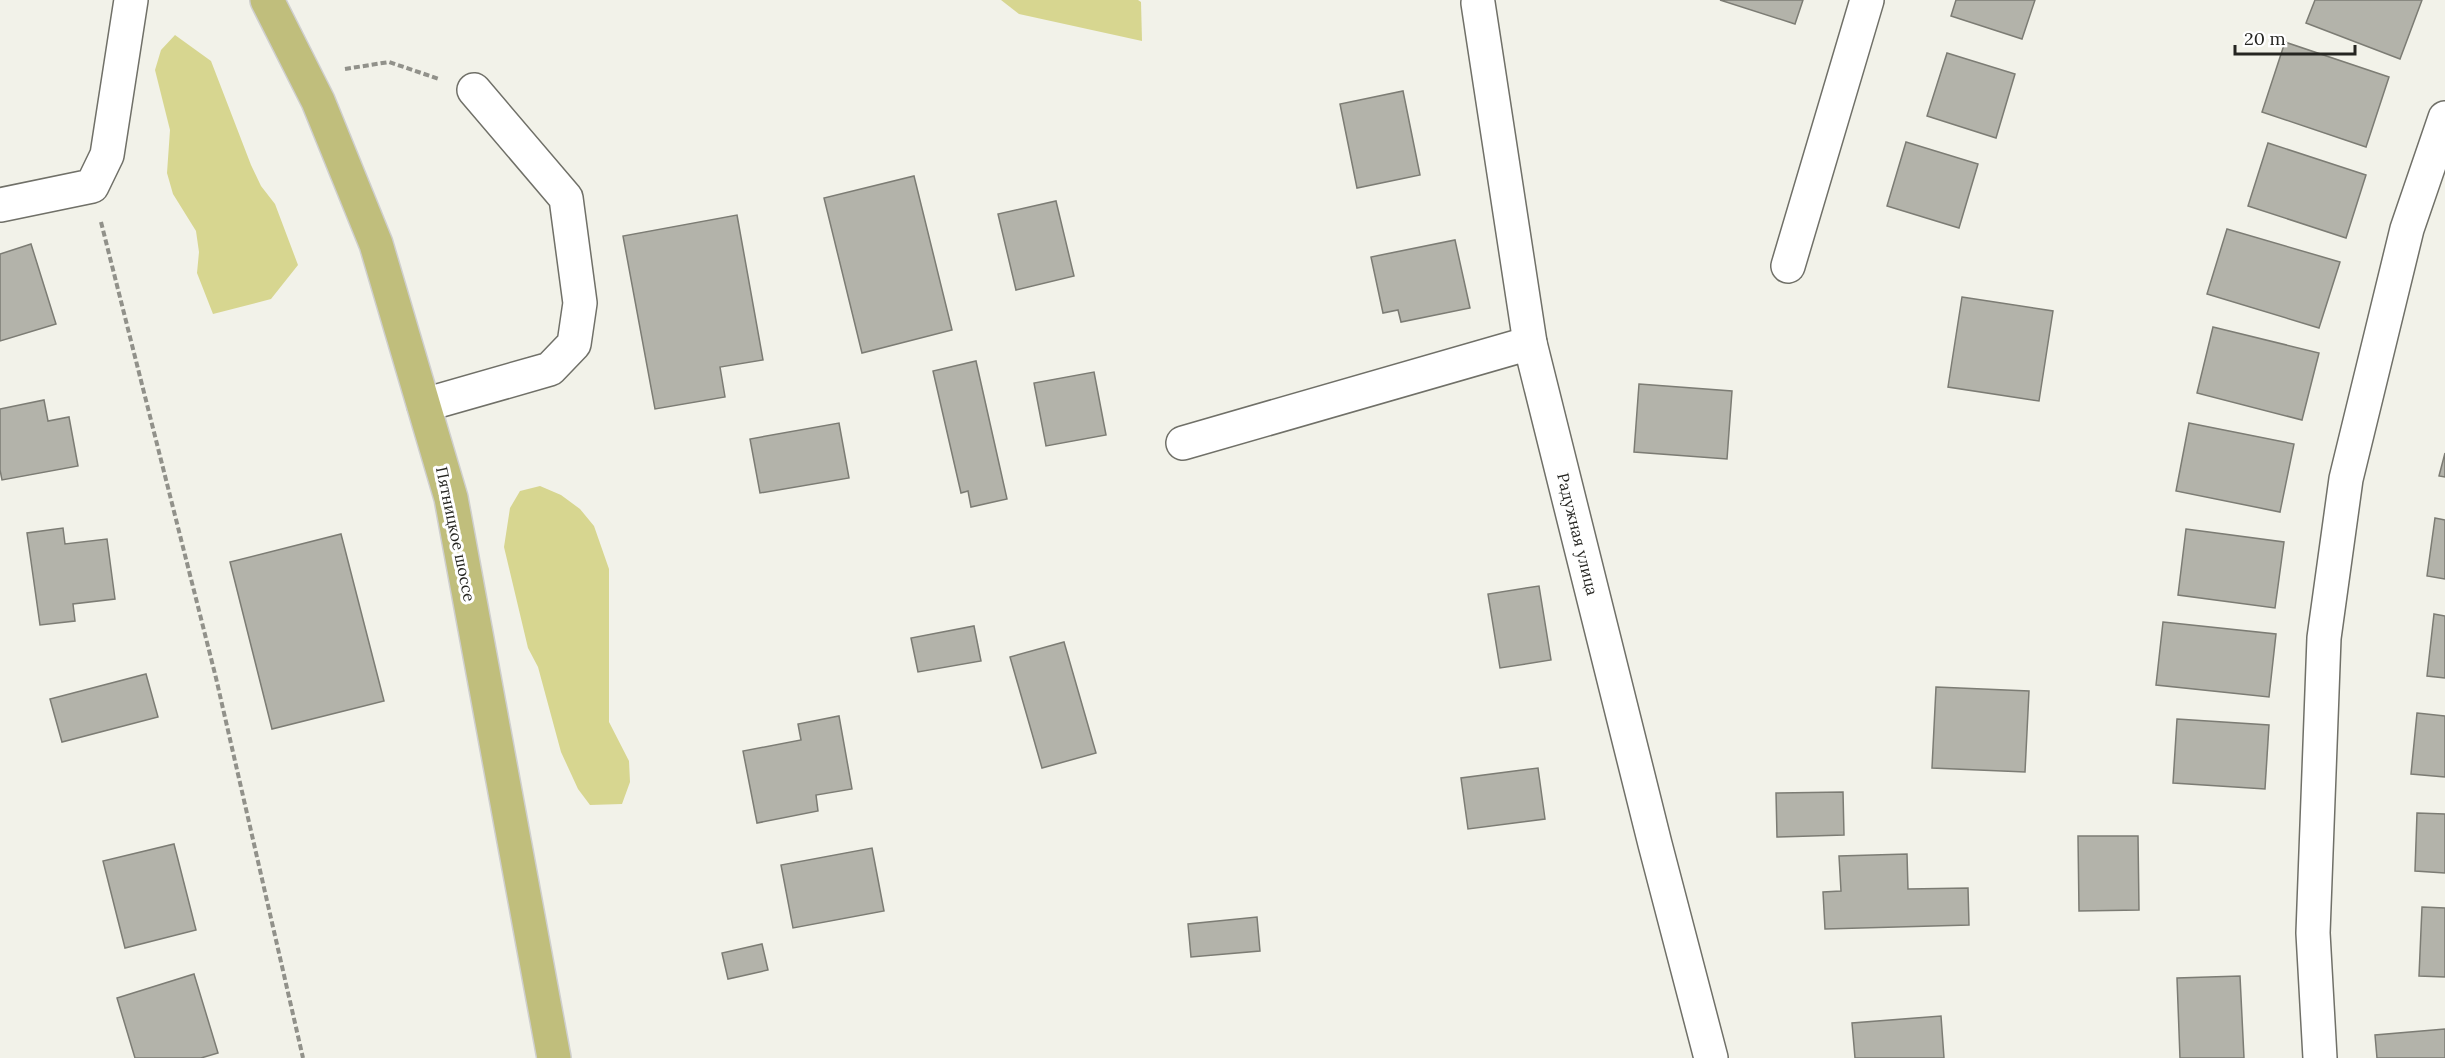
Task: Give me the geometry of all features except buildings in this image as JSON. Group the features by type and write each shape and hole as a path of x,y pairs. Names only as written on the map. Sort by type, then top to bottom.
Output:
{"main road":[{"name":"Пятницкое шоссе","path":"267,0 318,101 376,244 451,498 554,1058"}],"street":[{"path":"0,205 92,186 108,155 131,0"},
{"path":"1788,266 1867,0"},
{"name":"Радужная улица","path":"1478,3 1530,343 1711,1058"},
{"path":"424,405 550,369 574,344 576,334 580,303 566,198 474,90"},
{"path":"2320,1058 2313,933 2324,638 2346,479 2407,229 2445,118"},
{"path":"1183,443 1530,343"}],"path":[{"path":"338,70 389,62 474,90"},
{"path":"92,186 216,678 303,1058"}],"shaded area":[{"path":"1001,0 1138,0 1141,2 1142,41 1019,14"},
{"path":"175,35 211,61 251,165 261,186 275,204 298,265 271,299 213,314 197,273 199,252 196,231 173,194 167,173 170,130 155,70 161,50"},
{"path":"540,486 561,495 580,509 594,526 609,569 609,722 629,761 630,782 622,804 590,805 578,789 561,752 538,667 528,648 504,547 510,508 520,491"}]}
